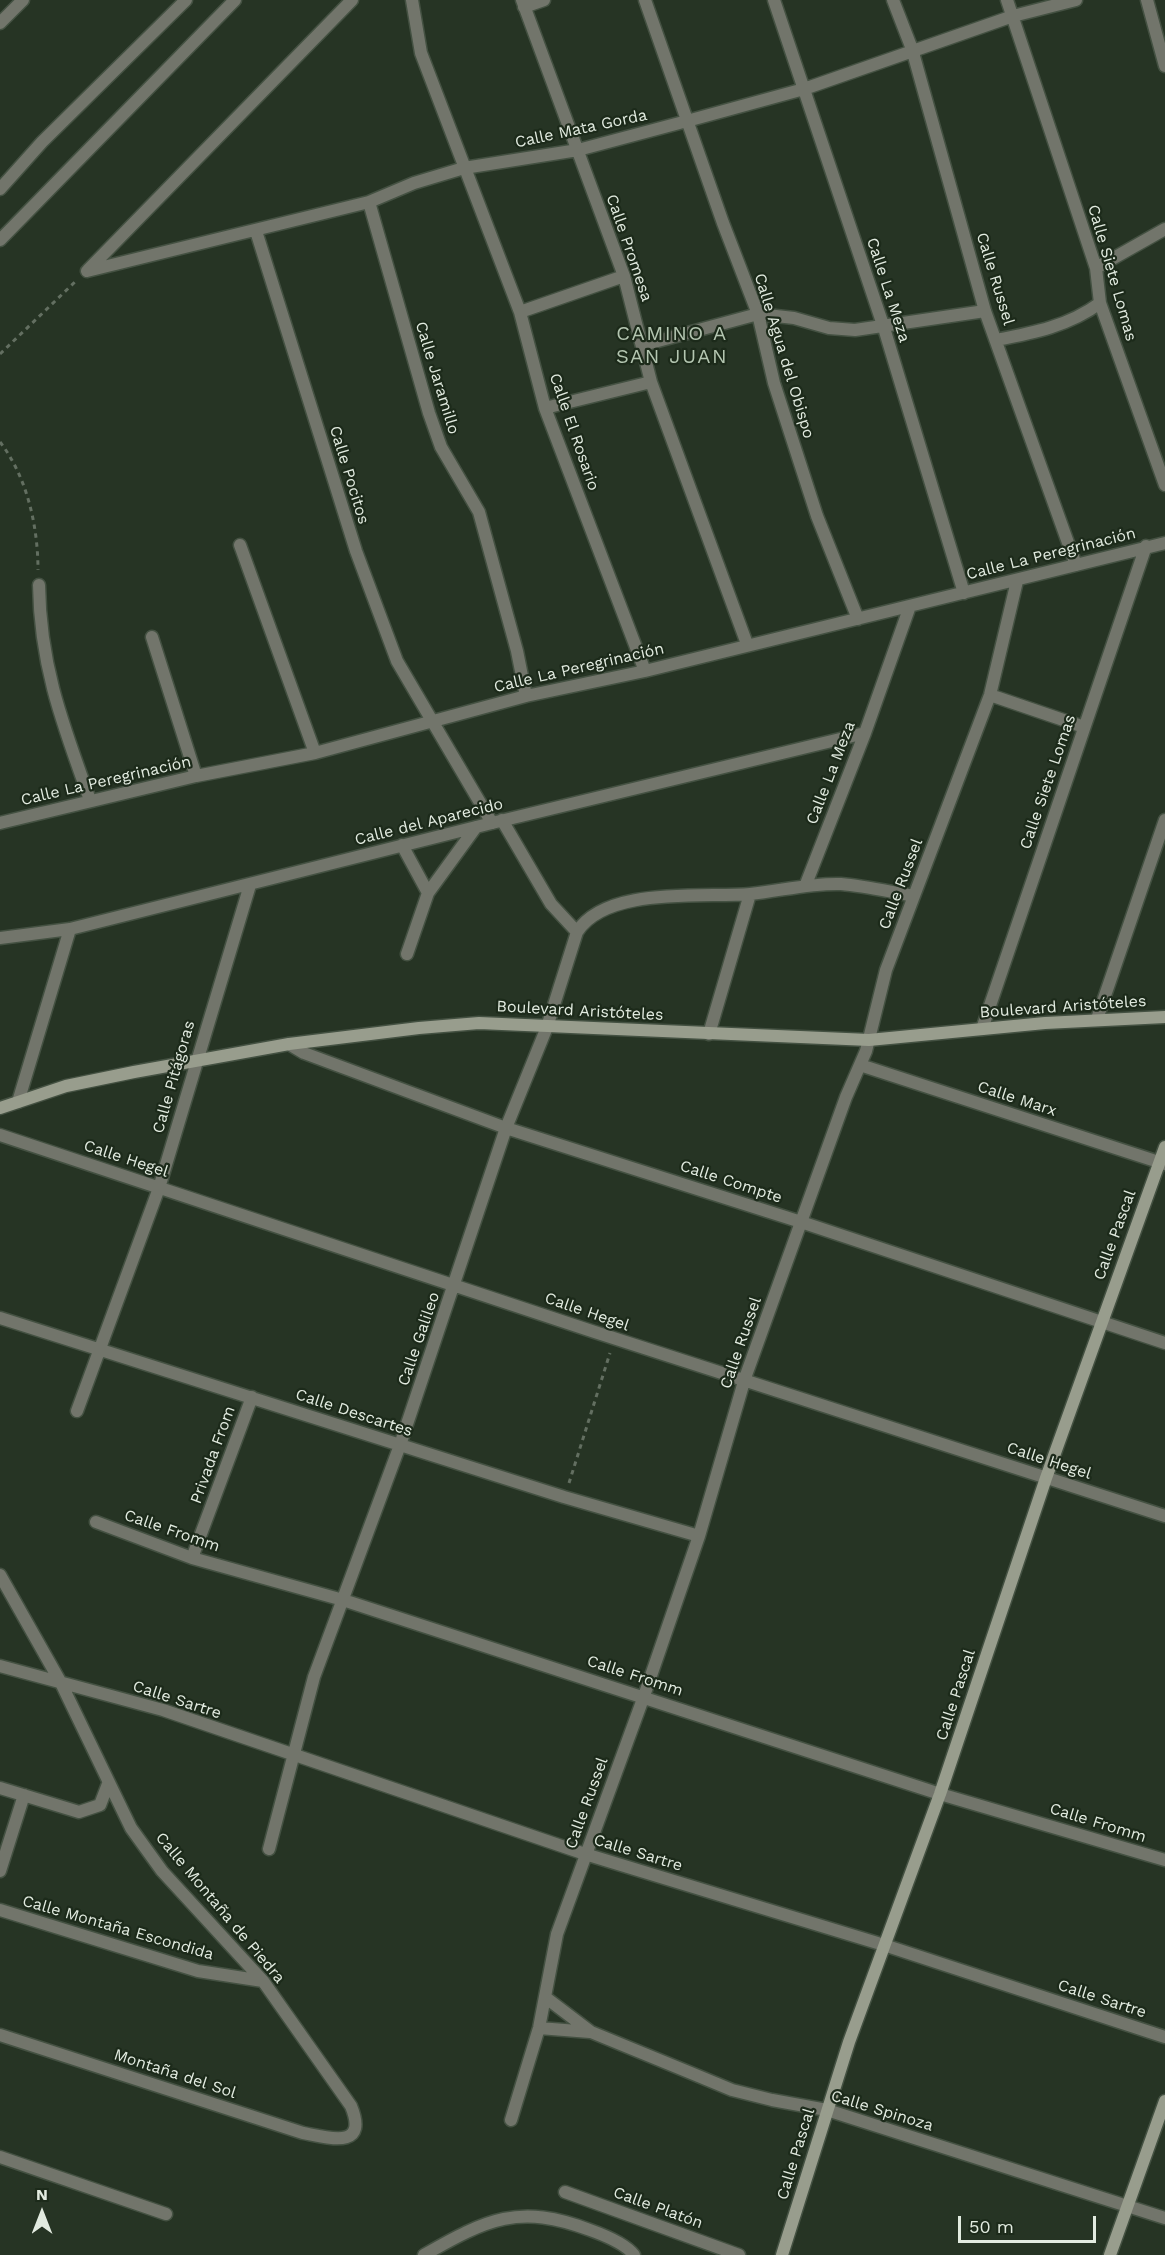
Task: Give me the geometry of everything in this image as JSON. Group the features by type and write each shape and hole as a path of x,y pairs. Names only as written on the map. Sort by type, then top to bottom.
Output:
{"street":[{"path":"0,24 22,0"},
{"path":"0,189 42,142 186,0"},
{"path":"0,240 235,0"},
{"path":"87,271 352,0"},
{"name":"Calle El Rosario","path":"412,0 421,53 520,312 545,408 645,670"},
{"path":"523,4 544,0"},
{"name":"Calle Agua del Obispo","path":"645,0 758,314 774,383 817,516 858,619"},
{"name":"Calle La Meza","path":"774,0 884,328 964,593"},
{"name":"Calle Russel","path":"893,0 912,49 985,311 1076,565"},
{"name":"Calle Siete Lomas","path":"1007,0 1096,268 1100,303 1165,485"},
{"name":"Calle Mata Gorda","path":"87,271 369,202 414,183 464,168 578,150 687,122 804,89 912,49 1013,16 1076,0"},
{"path":"1147,0 1165,66"},
{"name":"Calle Promesa","path":"523,4 624,276 651,382 747,644"},
{"name":"Calle Jaramillo","path":"369,202 429,413 441,447 479,512 517,651 526,696"},
{"path":"1096,268 1165,229"},
{"name":"Calle Pocitos","path":"256,231 370,593 397,661 432,720 551,904 577,932"},
{"path":"520,312 624,276"},
{"path":"996,340 1038,332 1068,322 1100,303"},
{"path":"643,345 758,314 794,318 830,328 855,330 884,328 985,311"},
{"path":"545,408 651,382"},
{"name":"Calle La Peregrinación","path":"0,823 196,776 315,753 526,696 645,670 1017,581 1146,546 1165,543"},
{"path":"240,545 315,753"},
{"name":"Calle Siete Lomas","path":"982,1029 1146,546"},
{"name":"Calle Russel","path":"511,2121 538,2028 557,1934 644,1696 699,1536 745,1378 869,1040 886,970 990,695 1017,581"},
{"path":"39,585 39,623 46,665 57,707 90,800"},
{"name":"Calle La Meza","path":"806,884 865,733 910,606"},
{"path":"152,637 196,776"},
{"path":"990,695 1084,727"},
{"name":"Calle del Aparecido","path":"0,938 70,929 497,821 865,733"},
{"path":"1097,1019 1165,820"},
{"path":"407,954 428,893 469,840 476,827"},
{"path":"402,845 428,893"},
{"path":"577,932 584,921 597,912 676,894 750,894 806,884 843,884 914,896"},
{"name":"Calle Pitágoras","path":"77,1411 159,1188 195,1061 250,885"},
{"path":"709,1034 750,894"},
{"path":"18,1102 70,929"},
{"name":"Calle Galileo","path":"269,1849 314,1677 400,1444 506,1128 548,1027 577,932"},
{"name":"Boulevard Aristóteles","path":"0,1108 66,1086 289,1044 479,1023 869,1040 1097,1019 1165,1017"},
{"name":"Calle Compte","path":"289,1044 304,1053 506,1128 801,1222 1165,1343"},
{"name":"Calle Marx","path":"860,1065 1162,1163"},
{"name":"Calle Hegel","path":"0,1135 455,1285 614,1340 745,1378 1165,1516"},
{"name":"Calle Pascal","path":"782,2255 827,2110 884,1945 940,1794 1101,1320 1162,1163 1165,1147"},
{"name":"Calle Descartes","path":"0,1318 564,1497 699,1536"},
{"name":"Privada From","path":"192,1558 252,1397"},
{"name":"Calle Fromm","path":"96,1522 192,1558 343,1600 940,1794 1165,1860"},
{"name":"Calle Montaña de Piedra","path":"0,1575 61,1683 108,1784 132,1828 162,1871 263,1981 351,2106 356,2118 356,2129 351,2136 340,2140"},
{"name":"Calle Sartre","path":"0,1666 163,1710 585,1854 884,1945 1165,2037"},
{"path":"0,1788 79,1812 100,1805 108,1784"},
{"path":"0,1871 24,1795"},
{"name":"Calle Montaña Escondida","path":"0,1910 198,1971 263,1981"},
{"name":"Calle Spinoza","path":"545,1997 591,2032 732,2090 827,2110 1165,2218"},
{"name":"Calle Spinoza","path":"538,2028 591,2032"},
{"name":"Montaña del Sol","path":"0,2035 263,2121 303,2133 340,2140"},
{"path":"1110,2255 1165,2101"},
{"path":"0,2157 166,2214"},
{"name":"Calle Platón","path":"565,2192 739,2255"},
{"path":"424,2255 487,2223 515,2216 539,2216 565,2220 600,2234 630,2250 634,2255"}],"path":[{"path":"0,354 87,271"},
{"path":"0,442 12,458 28,501 38,544 39,585"},
{"path":"564,1497 614,1340"}],"district":[{"name":"CAMINO A SAN JUAN","path":"672,346"}]}
